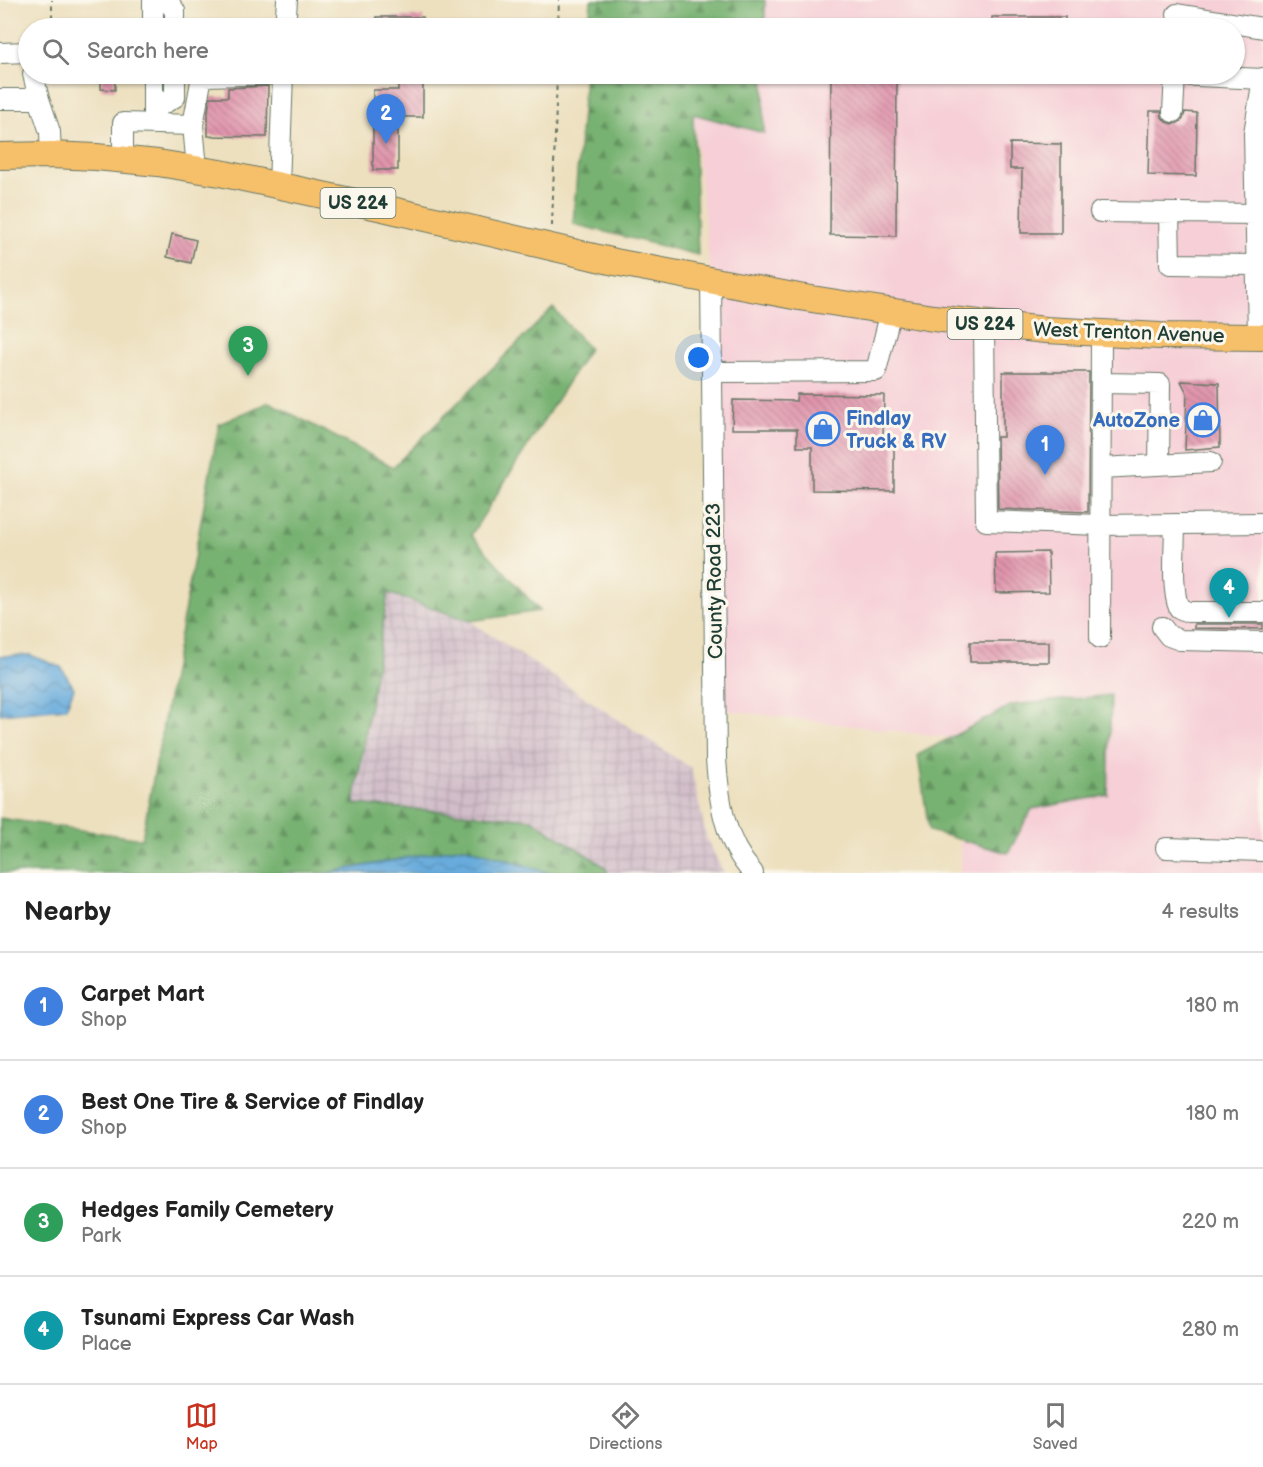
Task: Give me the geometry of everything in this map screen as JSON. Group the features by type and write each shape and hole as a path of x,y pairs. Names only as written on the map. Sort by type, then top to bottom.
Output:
{"main road":[{"name":"US 224","path":"0,156 51,155 158,163 197,169 383,208 615,262 711,280"},
{"name":"West Trenton Avenue","path":"711,280 799,297 984,324 1160,336 1261,337"}],"street":[{"path":"153,0 153,18"},
{"path":"167,0 175,11 175,18"},
{"path":"286,18 287,0"},
{"path":"1177,14 1202,18"},
{"path":"1245,25 1263,28"},
{"path":"0,53 18,52"},
{"path":"1245,78 1263,79 1254,133 1261,337"},
{"path":"35,84 50,132 51,155"},
{"path":"153,84 153,117"},
{"path":"153,117 175,97 176,84"},
{"path":"197,169 193,125 201,84"},
{"path":"279,186 283,84"},
{"path":"1173,112 1174,84"},
{"path":"0,99 39,99"},
{"path":"123,160 123,123 153,117 193,125"},
{"path":"1100,212 1256,214"},
{"path":"1169,213 1170,264 1257,264"},
{"name":"County Road 223","path":"711,280 718,790 727,830 740,857 753,873"},
{"path":"712,372 876,371 891,311"},
{"path":"984,324 986,521 1101,525 1263,523"},
{"path":"1100,638 1101,333"},
{"path":"1101,383 1160,384 1160,465"},
{"path":"1102,468 1211,462"},
{"path":"1175,524 1175,588 1179,608 1188,612 1263,612"},
{"path":"1162,627 1169,636 1180,640 1263,642"},
{"path":"1166,848 1263,851"}],"path":[{"path":"52,0 52,18"},
{"path":"558,18 559,0"},
{"path":"551,247 556,84"}],"shaded area":[{"path":"765,0 1263,0 1263,873 960,873 960,739 715,709 711,280 693,113 764,132 764,84 1245,84 1245,18 765,18"},
{"path":"388,593 470,621 691,768 707,840 724,873 608,873 604,866 354,804"}],"green space":[{"path":"591,0 765,0 765,18 590,18"},
{"path":"584,84 764,84 764,133 693,114 698,255 573,224"},
{"path":"553,308 589,349 471,535 540,611 470,621 388,593 354,804 531,819 604,866 608,873 550,873 463,847 327,873 0,873 0,818 142,839 219,424 269,402 393,467"},
{"path":"1111,695 1108,795 1032,809 1008,853 929,831 918,755 1012,705"}],"water":[{"path":"30,655 61,667 74,688 66,708 0,714 0,656"},
{"path":"463,847 550,873 327,873"}],"building":[{"path":"376,17 423,17 423,18"},
{"path":"992,17 1065,17 1065,18"},
{"path":"101,84 115,84 115,90 101,89"},
{"path":"398,84 423,84 423,117 398,117 398,170 373,170 373,90 398,90"},
{"path":"831,84 897,84 896,236 830,235"},
{"path":"268,86 267,137 208,136 210,97 228,97 228,88"},
{"path":"1150,111 1161,111 1166,122 1173,124 1183,119 1185,112 1197,113 1196,176 1148,175"},
{"path":"1010,143 1061,144 1061,233 1021,233 1022,169 1010,169"},
{"path":"172,234 196,240 191,263 167,257"},
{"path":"1003,372 1089,372 1088,512 998,509 997,437 1003,437"},
{"name":"AutoZone","path":"1181,381 1219,383 1220,447 1185,450 1187,393"},
{"path":"797,394 884,395 883,438 894,438 894,491 812,490 812,447 797,447 797,429 732,429 733,400 796,401"},
{"path":"1048,552 1049,592 996,593 995,553"},
{"path":"1194,624 1263,624 1263,629 1194,628"},
{"path":"970,642 1049,642 1049,662 970,662"}],"place":[{"name":"Best One Tire & Service of Findlay","path":"386,144"},
{"name":"Hedges Family Cemetery","path":"248,376"},
{"name":"AutoZone","path":"1203,420"},
{"name":"Findlay Truck & RV","path":"823,429"},
{"name":"Carpet Mart","path":"1045,475"},
{"name":"Tsunami Express Car Wash","path":"1229,618"}]}
